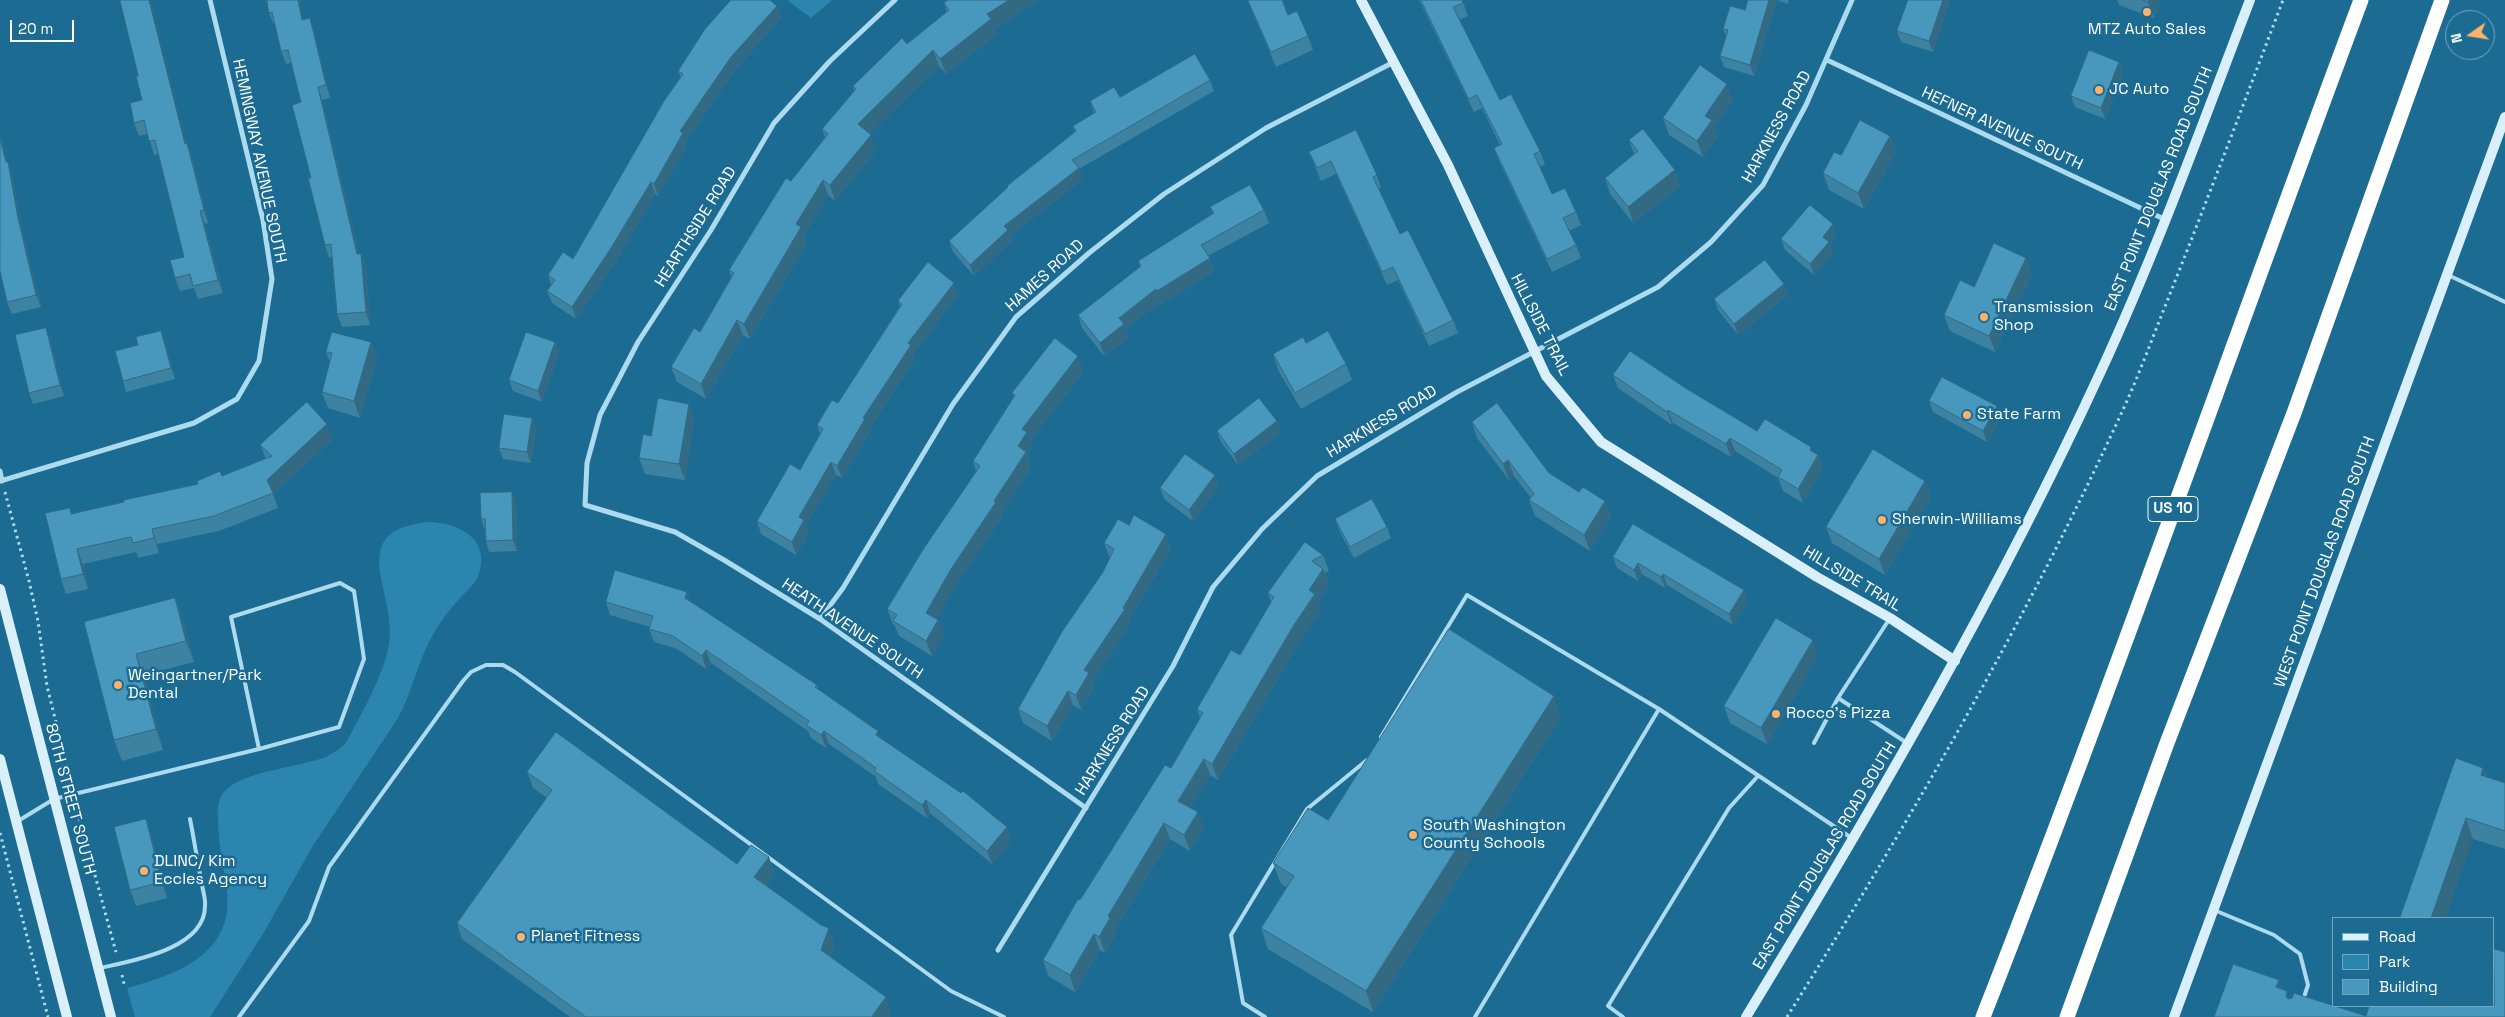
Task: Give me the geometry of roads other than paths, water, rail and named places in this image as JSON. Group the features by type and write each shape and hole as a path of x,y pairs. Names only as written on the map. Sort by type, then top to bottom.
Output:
{"highway":[{"name":"US 10","path":"1983,1017 2058,827 2281,213 2361,0"},
{"path":"2067,1017 2167,743 2294,413 2442,0"}],"street":[{"name":"HEMINGWAY AVENUE SOUTH","path":"1,481 194,423 237,400 259,361 272,279 263,220 210,0"},
{"name":"HEARTHSIDE ROAD","path":"585,505 587,463 600,415 638,342 710,230 774,123 830,61 895,0"},
{"name":"HILLSIDE TRAIL","path":"1361,0 1448,165 1546,376 1567,404 1601,442 1817,577 1890,618 1955,661"},
{"name":"HARKNESS ROAD","path":"998,950 1173,666 1213,587 1262,529 1317,476 1457,392 1658,287 1711,242 1763,185 1827,60 1852,0"},
{"name":"EAST POINT DOUGLAS ROAD SOUTH","path":"1746,1017 1909,744 1988,601 2101,371 2166,220 2250,0"},
{"name":"HEFNER AVENUE SOUTH","path":"1827,60 2166,220"},
{"name":"HAMES ROAD","path":"820,619 843,588 953,404 1016,317 1089,253 1164,194 1266,128 1394,62"},
{"name":"WEST POINT DOUGLAS ROAD SOUTH","path":"2174,1017 2505,117"},
{"path":"0,471 1,481"},
{"name":"HEATH AVENUE SOUTH","path":"585,505 675,532 820,619 1086,808"},
{"name":"80TH STREET SOUTH","path":"0,589 111,1017"},
{"path":"0,759 67,1017"}],"lane":[{"path":"2446,274 2505,302"},
{"path":"16,822 54,799 259,749 339,727 364,659 354,591 340,583 231,617 259,749"},
{"path":"1376,746 1467,595 1658,709 1853,840"},
{"path":"1814,743 1838,698 1890,618"},
{"path":"239,1017 308,921 328,867 467,676 480,666 491,664 503,666 515,672 951,991 1004,1017"},
{"path":"1838,698 1909,744"},
{"path":"1475,1017 1658,709"},
{"path":"1265,1017 1243,1003 1231,935 1308,809 1365,762 1370,754"},
{"path":"1623,1017 1608,1006 1729,808 1758,776"},
{"path":"98,968 150,956 171,947 189,936 200,925 206,907 190,819"},
{"path":"2214,910 2274,936 2300,954 2308,985 2300,1009"}],"place":[{"name":"MTZ Auto Sales","path":"2147,12"},
{"name":"JC Auto","path":"2099,90"},
{"name":"Transmission Shop","path":"1984,317"},
{"name":"State Farm","path":"1967,415"},
{"name":"Sherwin-Williams","path":"1882,520"},
{"name":"Weingartner/Park Dental","path":"118,685"},
{"name":"Rocco's Pizza","path":"1776,714"},
{"name":"South Washington County Schools","path":"1413,835"},
{"name":"DLINC/ Kim Eccles Agency","path":"144,871"},
{"name":"Planet Fitness","path":"521,937"}]}
